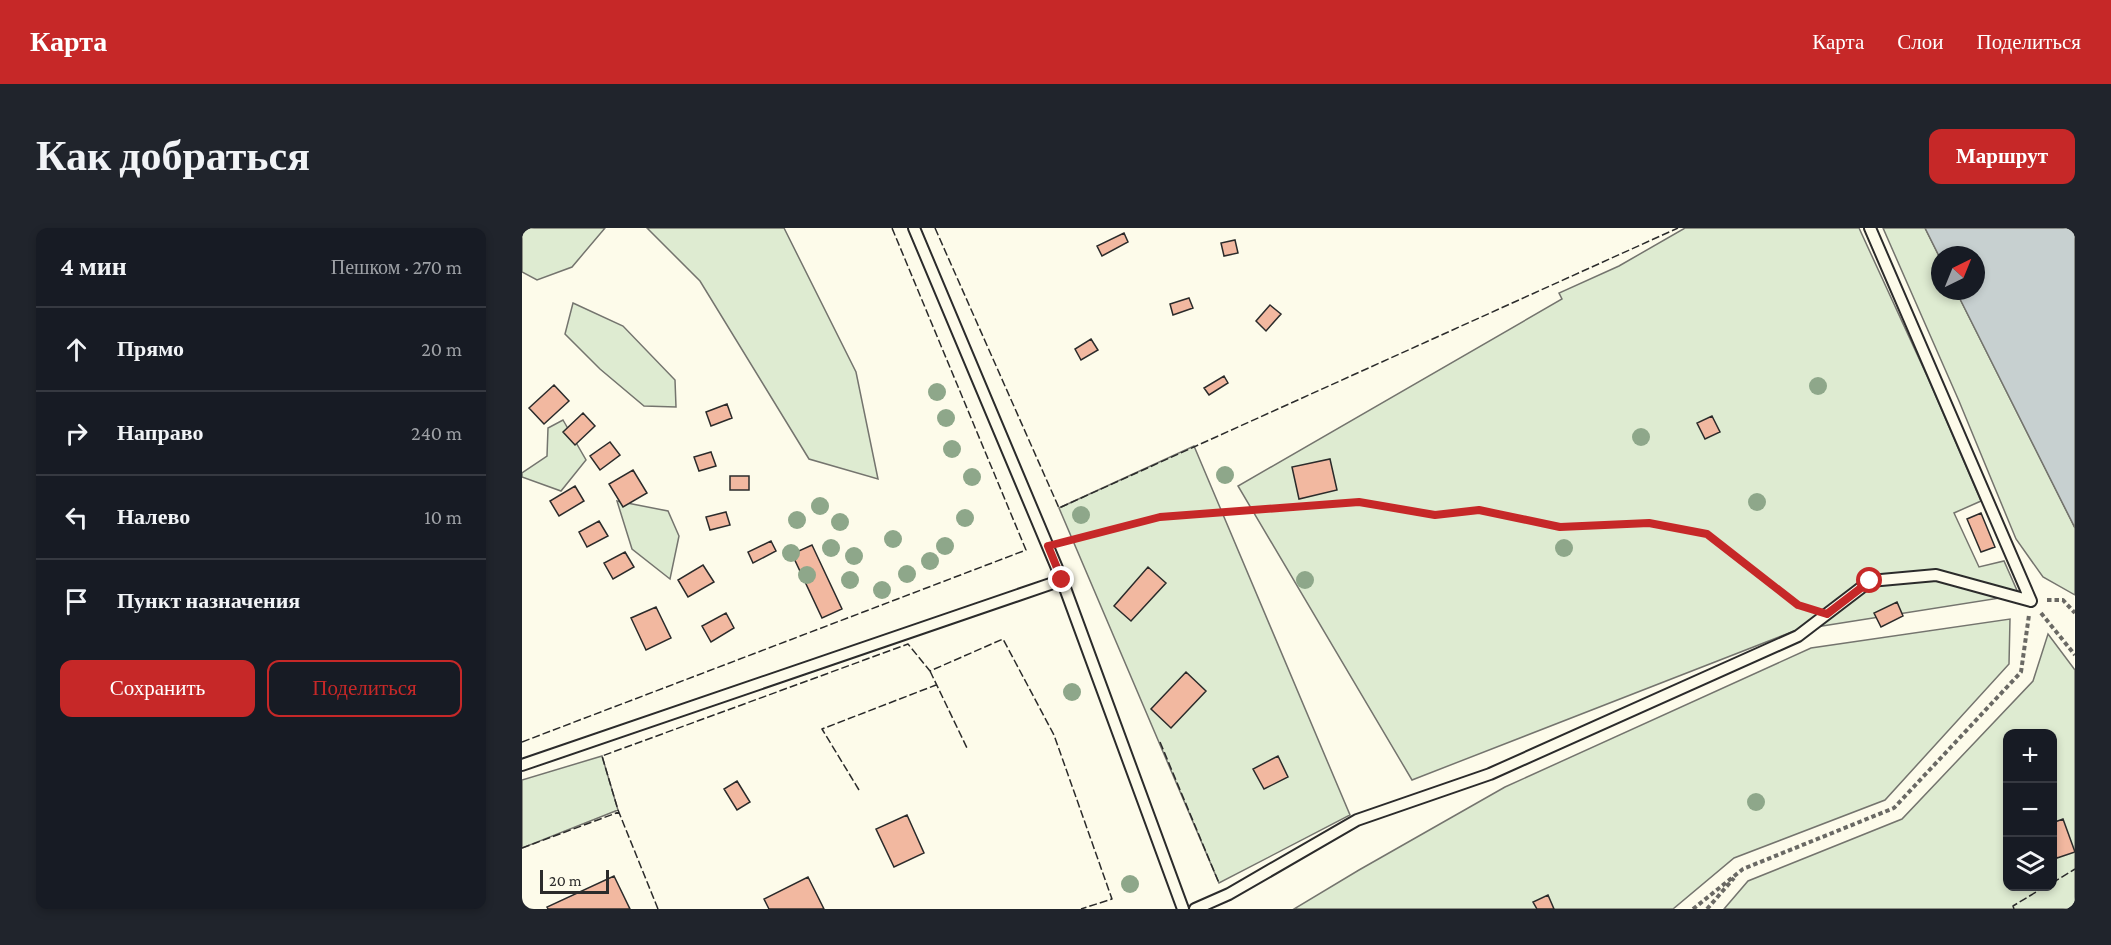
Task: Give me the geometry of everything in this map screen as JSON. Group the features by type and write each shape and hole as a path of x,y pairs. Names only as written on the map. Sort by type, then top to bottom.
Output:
{"lane":[{"path":"914,228 1062,580 1183,909"},
{"path":"1870,228 2031,601"},
{"path":"1195,909 1229,894 1357,820 1490,774 1798,636 1870,581 1936,575 2031,601"},
{"path":"522,765 1062,580"}],"path":[{"path":"1048,546 1160,517 1359,502 1435,515 1479,510 1560,527 1649,523 1707,534 1798,605 1827,614"},
{"path":"2031,601 2063,600 2075,613"},
{"path":"2031,601 2075,655"},
{"path":"1693,909 1743,869 1894,808 2021,672 2031,601"},
{"path":"1707,909 1743,869"}],"green space":[{"path":"522,228 605,228 572,267 537,280 522,272"},
{"path":"647,228 784,228 856,372 878,479 809,459 700,281"},
{"path":"1685,228 1859,228 1981,501 1954,513 1979,567 2004,561 2019,595 1797,630 1412,780 1238,486 1562,299 1559,293 1619,266"},
{"path":"1883,228 1925,228 1934,246 1931,246 1931,300 1961,300 2075,528 2075,595 2043,577 2016,539 1959,401"},
{"path":"573,303 623,326 675,380 676,407 644,406 600,369 565,334"},
{"path":"563,420 586,460 561,491 522,477 522,473 547,456 548,428"},
{"path":"1194,446 1350,815 1219,883 1059,508"},
{"path":"617,501 668,511 679,536 670,579 632,549"},
{"path":"2010,619 2009,664 1885,800 1734,858 1673,909 1294,909 1505,787 1811,648"},
{"path":"2048,634 2075,670 2075,909 1724,909 1748,881 1902,819 2033,681"},
{"path":"602,756 618,810 522,848 522,780"}],"shaded area":[{"path":"1925,228 2075,228 2075,528 1961,300 1985,300 1985,246 1934,246"}],"building":[{"path":"1124,233 1128,242 1102,256 1097,246"},
{"path":"1235,240 1238,253 1224,256 1221,243"},
{"path":"1189,298 1193,308 1173,315 1170,304"},
{"path":"1270,305 1281,314 1266,331 1256,321"},
{"path":"1091,339 1098,350 1081,360 1075,349"},
{"path":"1224,376 1228,383 1209,395 1204,388"},
{"path":"554,385 569,401 544,424 529,408"},
{"path":"727,404 732,418 711,426 706,412"},
{"path":"583,413 595,426 575,445 563,432"},
{"path":"1712,416 1720,432 1705,439 1697,423"},
{"path":"610,442 620,455 600,470 590,456"},
{"path":"711,452 716,466 699,471 694,457"},
{"path":"1330,459 1337,490 1299,499 1292,467"},
{"path":"633,470 647,493 623,507 609,484"},
{"path":"730,476 749,476 749,490 730,490"},
{"path":"575,486 584,501 559,516 550,501"},
{"path":"726,512 730,525 710,530 706,517"},
{"path":"1981,513 1995,547 1981,552 1967,519"},
{"path":"599,521 608,536 587,547 579,532"},
{"path":"771,541 776,551 753,563 748,552"},
{"path":"812,545 842,609 822,618 792,554"},
{"path":"625,552 634,567 613,579 604,563"},
{"path":"703,565 714,582 688,597 678,580"},
{"path":"1148,567 1166,583 1131,621 1114,606"},
{"path":"1897,602 1903,616 1881,627 1874,613"},
{"path":"656,607 671,638 646,650 631,618"},
{"path":"726,613 734,628 711,642 702,626"},
{"path":"1186,672 1206,691 1171,728 1151,709"},
{"path":"1278,756 1288,777 1264,789 1253,769"},
{"path":"737,781 750,802 737,810 724,789"},
{"path":"907,815 924,853 894,867 876,829"},
{"path":"2063,819 2075,852 2057,858 2057,837 2057,821"},
{"path":"614,876 630,909 548,909 547,907"},
{"path":"808,877 824,909 769,909 764,899"},
{"path":"1548,895 1554,909 1537,909 1533,902"}],"fence":[{"path":"522,742 1026,550 892,228"},
{"path":"935,228 1059,508 1678,228"},
{"path":"658,909 618,810 602,756 908,644 930,671 1003,639 1054,735 1112,899 1081,909"},
{"path":"930,671 967,748"},
{"path":"859,790 822,729 936,685"},
{"path":"1160,742 1219,883"},
{"path":"522,848 619,812"},
{"path":"2057,880 2075,869"},
{"path":"2014,909 2013,906 2038,891"}],"route":[{"path":"1062,580 1048,546 1160,517 1359,502 1435,515 1479,510 1560,527 1649,523 1707,534 1798,605 1827,614 1870,581"}]}
